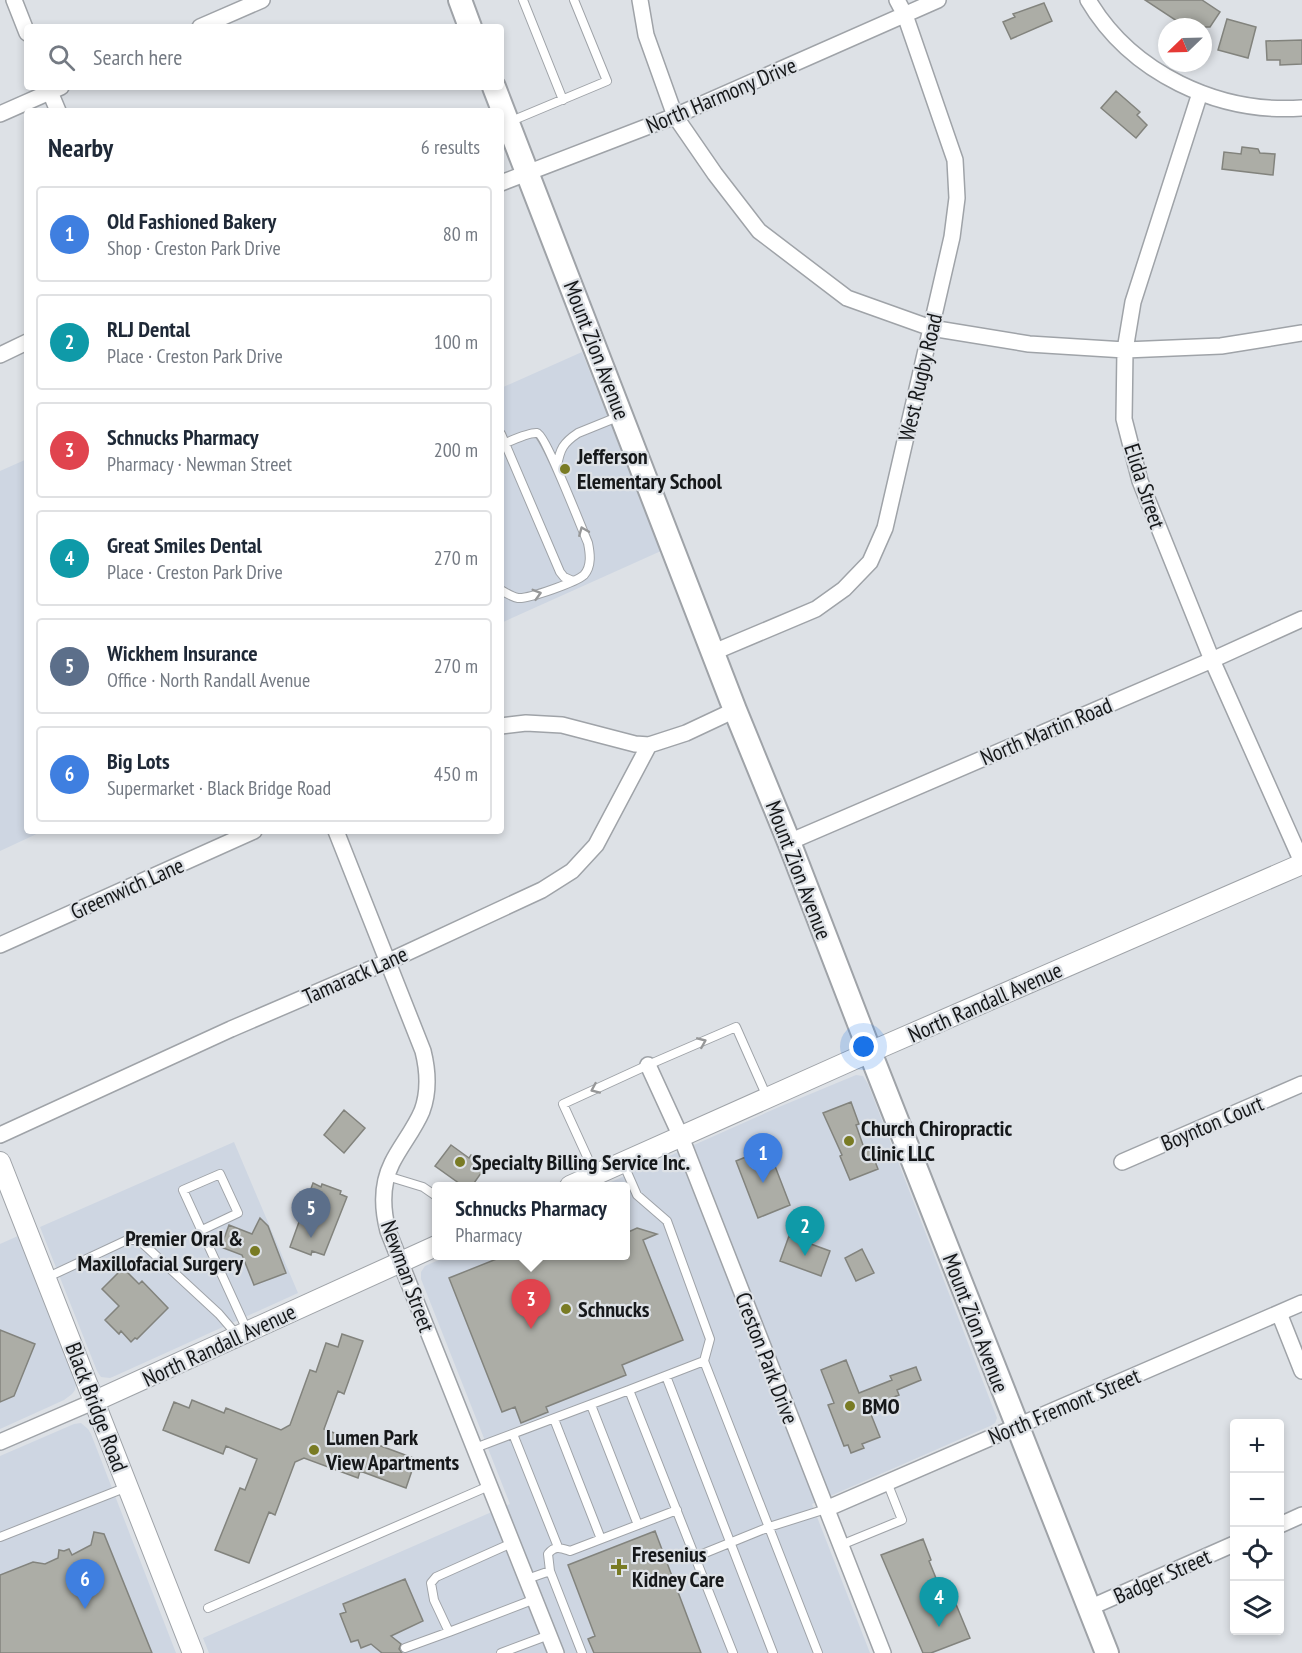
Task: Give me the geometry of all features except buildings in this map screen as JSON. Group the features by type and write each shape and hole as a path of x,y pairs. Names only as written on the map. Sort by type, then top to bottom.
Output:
{"main road":[{"path":"460,0 469,24"},
{"name":"Mount Zion Avenue","path":"495,90 502,108"},
{"name":"Mount Zion Avenue","path":"504,113 735,710 1107,1653"}],"street":[{"path":"14,0 24,25"},
{"path":"207,24 262,0"},
{"path":"640,0 646,35 675,116 715,174 759,231 847,298 931,328 1029,344 1125,350 1221,346 1302,333"},
{"name":"West Rugby Road","path":"714,652 816,609 844,589 870,562 885,528 952,237 957,198 955,160 905,15 897,0"},
{"name":"North Harmony Drive","path":"504,182 675,116 938,0"},
{"path":"1088,0 1112,33 1131,52 1153,69 1177,83 1228,102 1256,107 1302,108"},
{"path":"0,114 51,90"},
{"path":"53,90 57,108"},
{"name":"Elida Street","path":"1200,93 1133,302 1125,350 1124,419 1140,481 1212,660 1302,863"},
{"path":"0,355 24,343"},
{"name":"North Martin Road","path":"789,842 1302,620"},
{"path":"504,726 526,723 562,725 635,744 649,745 686,733 735,710"},
{"name":"Tamarack Lane","path":"0,1135 542,890 572,871 596,845 649,745"},
{"name":"Greenwich Lane","path":"0,945 247,834"},
{"name":"Newman Street","path":"337,834 423,1051 427,1068 427,1088 422,1109 392,1163 383,1192 384,1214 388,1231 556,1653"},
{"name":"North Randall Avenue","path":"579,1182 1302,863"},
{"name":"Creston Park Drive","path":"648,1065 681,1137 883,1653"},
{"name":"Boynton Court","path":"1122,1162 1302,1084"},
{"name":"Black Bridge Road","path":"0,1162 193,1653"},
{"name":"North Randall Avenue","path":"0,1442 432,1247"},
{"name":"North Fremont Street","path":"826,1509 1302,1303"},
{"path":"1279,1313 1302,1371"},
{"path":"1284,1523 1302,1515"},
{"name":"Badger Street","path":"1089,1608 1230,1547"}],"lane":[{"path":"523,0 563,100"},
{"path":"508,123 607,81 574,0"},
{"path":"556,468 560,451 572,437 622,415"},
{"path":"504,444 537,432 540,434 588,543 590,553 590,560 584,575 573,581 536,595 517,598 504,592"},
{"path":"504,446 560,572 564,577 573,581"},
{"path":"595,1175 563,1104 648,1065 736,1027 767,1098"},
{"path":"623,1163 638,1195 667,1221 710,1339 704,1362 818,1653"},
{"path":"202,1230 238,1213 220,1174 183,1190 202,1230 242,1334"},
{"path":"387,1176 423,1187 432,1193"},
{"path":"46,1278 127,1240 139,1240 242,1334"},
{"path":"475,1448 704,1362"},
{"path":"666,1376 773,1653"},
{"path":"629,1390 733,1653"},
{"path":"591,1404 638,1525"},
{"path":"554,1419 601,1539"},
{"path":"513,1434 558,1547"},
{"path":"841,1545 903,1520 887,1482"},
{"path":"208,1608 489,1485"},
{"path":"0,1537 128,1487"},
{"path":"695,1557 769,1527 826,1509"},
{"path":"582,1653 550,1571 548,1554 558,1547 570,1551 677,1510"},
{"path":"449,1632 434,1600 431,1583 436,1576 512,1543"},
{"path":"527,1579 550,1571"},
{"path":"405,1648 535,1599"},
{"path":"501,1653 549,1635"}],"shaded area":[{"name":"Jefferson Elementary School","path":"582,352 661,551 504,622 504,387"},
{"path":"24,460 24,834 37,834 0,851 0,471"},
{"path":"856,1075 863,1076 997,1418 990,1426 812,1504 870,1653 209,1653 203,1638 510,1504 421,1279 421,1272 425,1266 439,1260 630,1260 630,1182 611,1182"},
{"path":"234,1142 298,1293 110,1378 101,1377 40,1227"},
{"path":"18,1236 76,1385 72,1394 64,1400 0,1429 0,1244"},
{"path":"81,1423 91,1434 176,1653 0,1653 0,1456"}],"place":[{"name":"Jefferson Elementary School","path":"565,469"},
{"name":"Church Chiropractic Clinic LLC","path":"849,1141"},
{"name":"Specialty Billing Service Inc.","path":"460,1162"},
{"name":"Old Fashioned Bakery","path":"763,1183"},
{"name":"Wickhem Insurance","path":"311,1238"},
{"name":"Premier Oral & Maxillofacial Surgery","path":"255,1251"},
{"name":"RLJ Dental","path":"805,1256"},
{"name":"Schnucks","path":"566,1309"},
{"name":"Schnucks Pharmacy","path":"531,1329"},
{"name":"BMO","path":"850,1406"},
{"name":"Lumen Park View Apartments","path":"314,1450"},
{"name":"Fresenius Kidney Care","path":"619,1567"},
{"name":"Big Lots","path":"85,1609"},
{"name":"Great Smiles Dental","path":"939,1627"}]}
